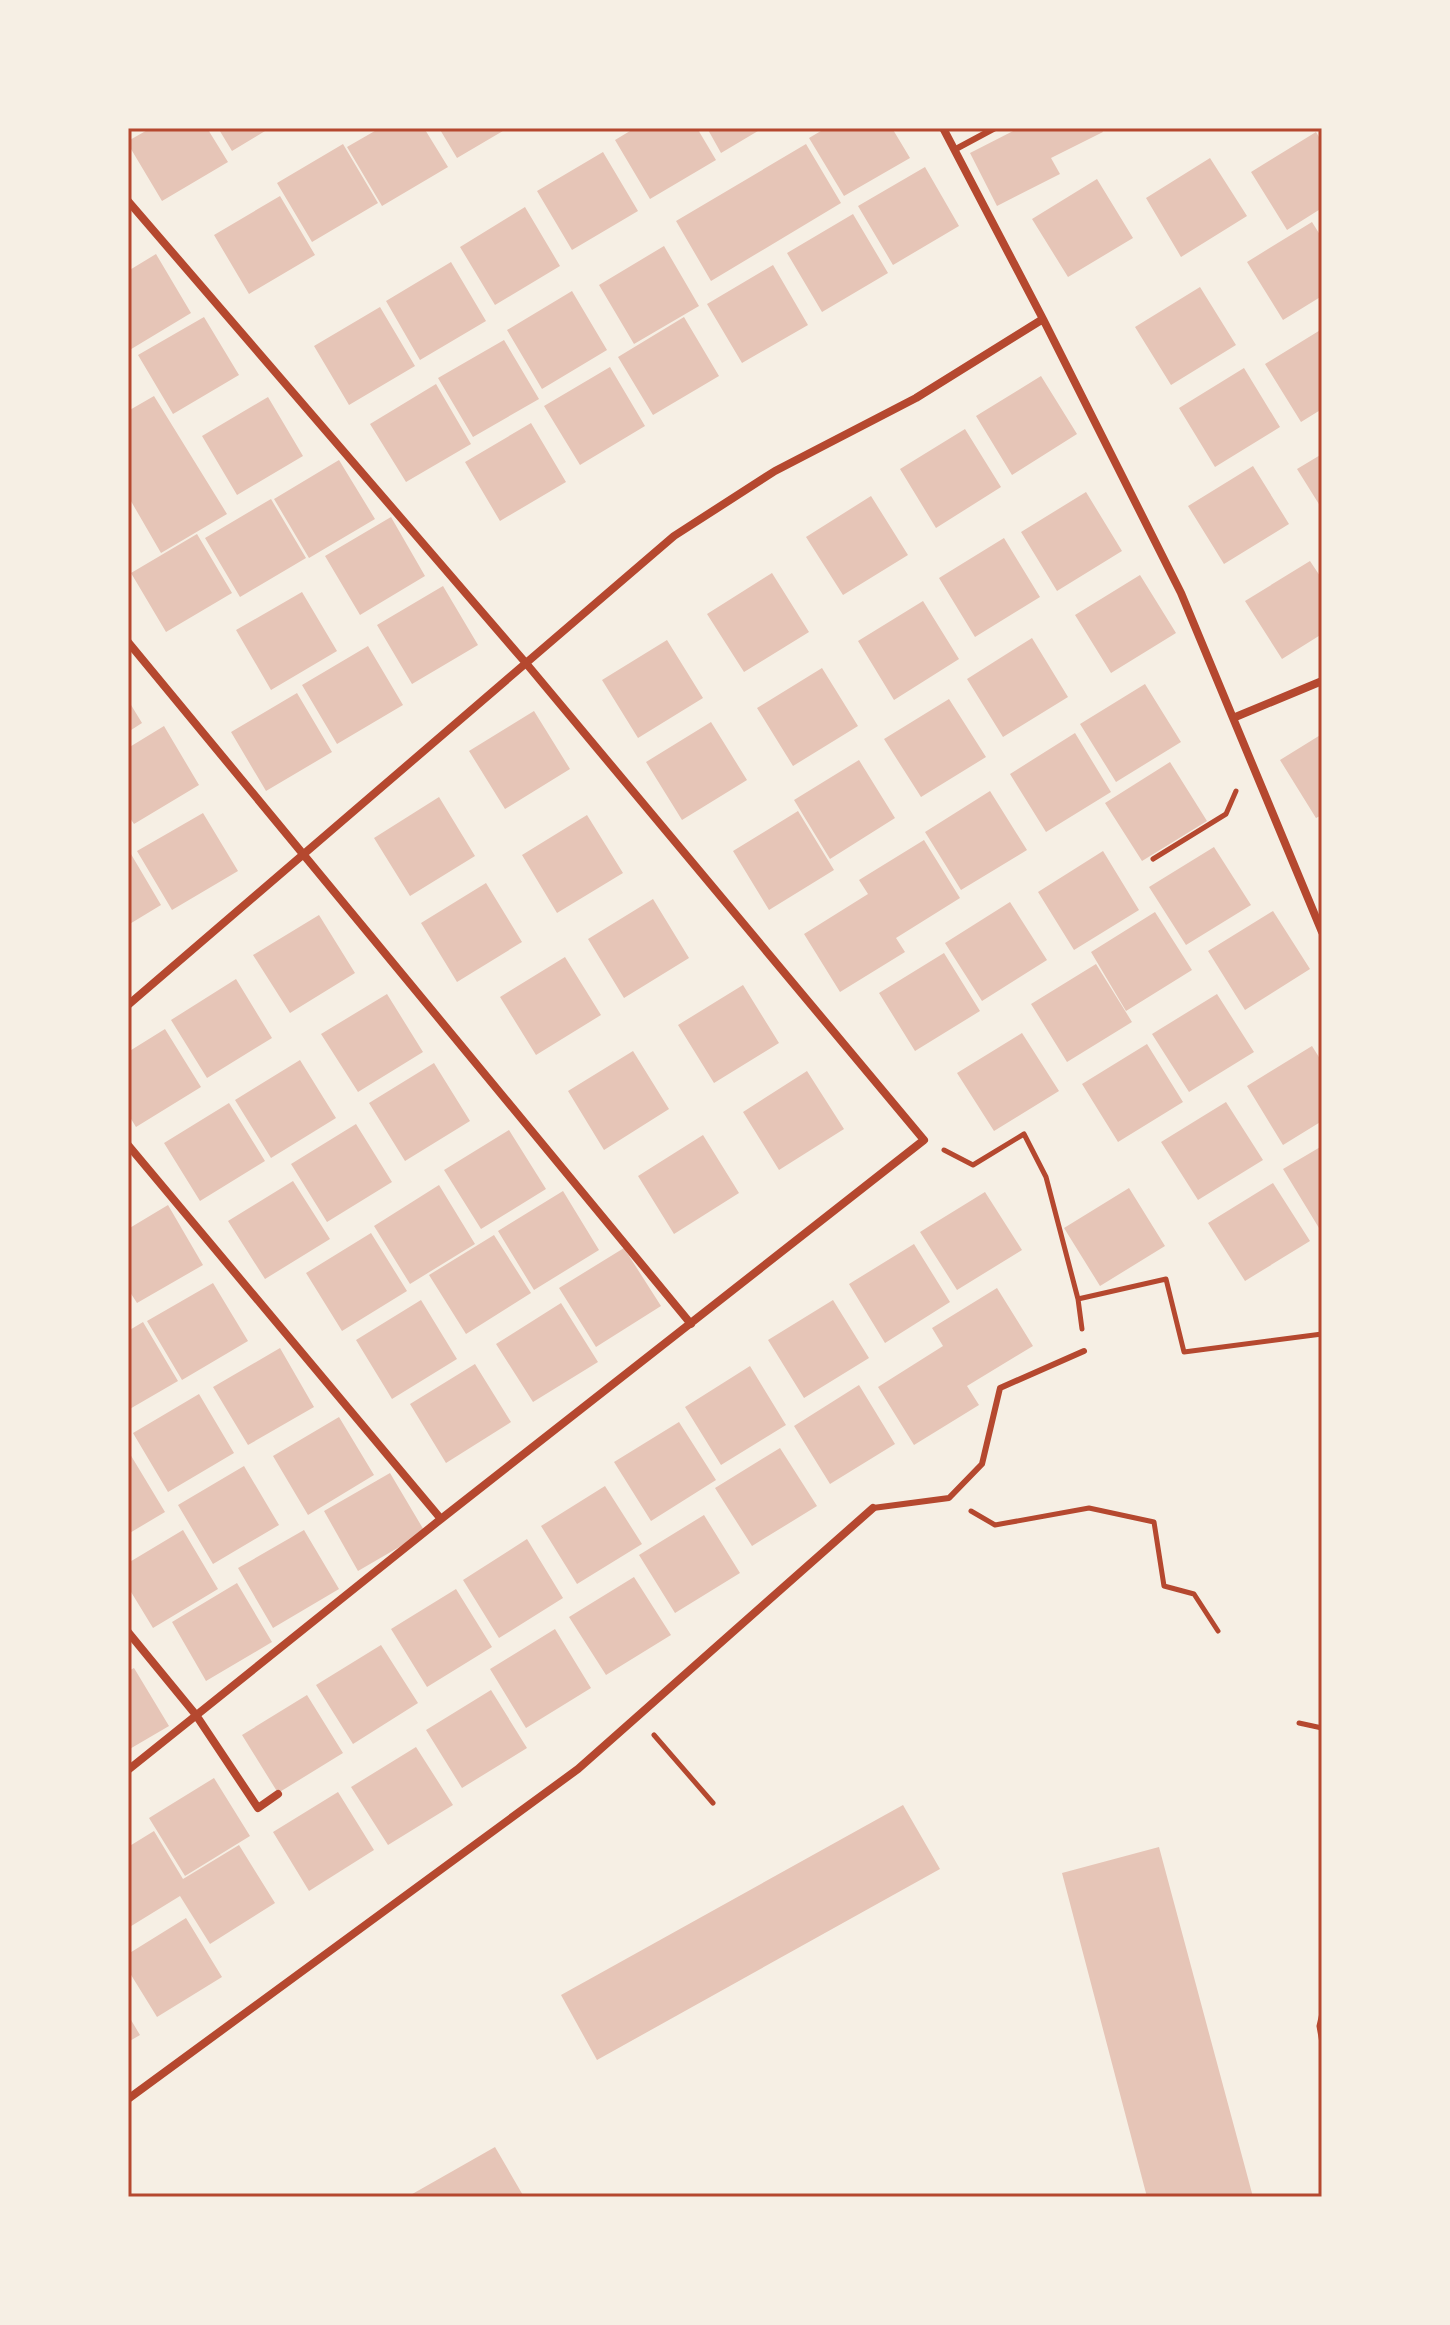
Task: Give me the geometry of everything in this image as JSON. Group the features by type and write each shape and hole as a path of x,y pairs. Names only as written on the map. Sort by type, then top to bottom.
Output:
{"street":[{"path":"943,128 1181,593 1322,932"},
{"path":"128,201 525,662 924,1140 441,1519 128,1770"},
{"path":"128,1005 674,536 775,471 916,398 1043,319"},
{"path":"128,642 691,1324"},
{"path":"1233,718 1322,681"},
{"path":"128,1145 441,1519"},
{"path":"128,2099 578,1769 873,1508"},
{"path":"128,1632 196,1715 258,1808 278,1794"}],"lane":[{"path":"954,150 995,128"},
{"path":"873,1508 949,1498 982,1464 1000,1388 1084,1351"}],"path":[{"path":"1153,859 1226,814 1250,757"},
{"path":"924,1140 973,1165 1024,1134 1046,1177 1078,1299 1084,1351"},
{"path":"1078,1299 1166,1279 1184,1352 1322,1334"},
{"path":"949,1498 995,1525 1089,1508 1154,1522 1164,1586 1194,1594 1218,1631"},
{"path":"637,1716 713,1803"},
{"path":"1299,1723 1322,1728"},
{"path":"1322,2013 1319,2026 1322,2043"}],"building":[{"path":"151,128 207,128 228,162 162,201 128,144 128,141"},
{"path":"218,128 270,128 232,151"},
{"path":"380,128 424,128 448,167 382,206 347,147"},
{"path":"439,128 508,128 457,158"},
{"path":"635,128 697,128 716,160 650,199 615,140"},
{"path":"707,128 763,128 721,153"},
{"path":"826,128 892,128 910,158 844,196 809,138"},
{"path":"1019,128 1101,128 1103,132 1051,158 1060,174 997,206 970,153"},
{"path":"1316,132 1322,142 1322,208 1287,230 1251,172"},
{"path":"343,144 378,203 312,242 277,183"},
{"path":"806,144 841,203 711,281 676,221"},
{"path":"603,152 638,211 572,250 537,191"},
{"path":"1210,158 1247,216 1181,257 1146,198"},
{"path":"925,167 959,226 893,265 858,206"},
{"path":"1097,179 1133,238 1068,277 1032,219"},
{"path":"280,196 315,255 249,294 214,235"},
{"path":"525,207 560,266 495,305 460,247"},
{"path":"853,214 888,273 822,312 787,253"},
{"path":"1312,222 1322,238 1322,296 1283,320 1247,262"},
{"path":"664,246 699,306 634,344 599,285"},
{"path":"156,254 191,313 128,351 128,271"},
{"path":"451,262 486,321 420,360 386,301"},
{"path":"773,265 808,325 742,363 707,304"},
{"path":"1200,287 1236,345 1171,385 1135,327"},
{"path":"572,291 607,350 542,389 507,330"},
{"path":"380,307 415,366 349,405 314,346"},
{"path":"204,317 239,375 173,414 138,355"},
{"path":"684,317 719,376 653,415 618,357"},
{"path":"1322,329 1322,409 1301,422 1265,364"},
{"path":"504,340 539,399 473,437 438,378"},
{"path":"610,367 645,426 580,465 544,406"},
{"path":"1244,368 1280,427 1215,467 1179,408"},
{"path":"1041,376 1077,434 1012,475 976,416"},
{"path":"436,384 471,444 406,482 370,424"},
{"path":"154,396 227,514 161,553 128,496 128,411"},
{"path":"268,397 303,456 237,495 202,436"},
{"path":"531,423 566,482 500,521 465,462"},
{"path":"965,429 1001,487 936,528 900,469"},
{"path":"1322,454 1322,509 1297,469"},
{"path":"339,460 375,519 309,558 274,499"},
{"path":"1253,466 1289,524 1224,564 1188,506"},
{"path":"1086,492 1122,551 1057,591 1021,532"},
{"path":"871,496 908,555 843,595 806,537"},
{"path":"271,499 306,558 240,597 205,538"},
{"path":"391,517 425,576 360,615 325,556"},
{"path":"197,534 232,593 166,632 131,573"},
{"path":"1004,538 1040,597 975,637 939,578"},
{"path":"1310,561 1322,579 1322,634 1282,659 1245,601"},
{"path":"772,573 809,632 744,672 707,614"},
{"path":"1140,575 1176,633 1111,673 1075,615"},
{"path":"443,586 478,645 412,684 377,625"},
{"path":"302,592 337,651 271,690 236,630"},
{"path":"923,601 959,659 894,700 858,641"},
{"path":"1032,638 1068,697 1003,737 967,679"},
{"path":"667,640 703,698 638,738 602,680"},
{"path":"368,646 403,705 337,744 302,685"},
{"path":"822,668 858,726 793,766 757,708"},
{"path":"1145,684 1181,742 1116,782 1080,724"},
{"path":"297,693 332,752 266,791 231,732"},
{"path":"949,699 986,757 921,797 884,739"},
{"path":"128,700 142,723 128,732"},
{"path":"534,711 570,769 505,809 469,751"},
{"path":"711,722 747,780 682,820 646,762"},
{"path":"164,726 199,785 134,824 128,815 128,748"},
{"path":"1075,733 1111,792 1046,832 1010,774"},
{"path":"1322,734 1322,815 1316,818 1280,760"},
{"path":"859,760 895,818 830,859 794,800"},
{"path":"1170,762 1207,821 1142,861 1105,803"},
{"path":"990,791 1027,850 961,890 925,832"},
{"path":"439,797 475,856 410,896 374,838"},
{"path":"798,811 834,870 769,910 733,851"},
{"path":"203,813 238,871 172,910 137,851"},
{"path":"587,815 623,873 557,913 522,855"},
{"path":"924,840 960,898 896,938 905,952 840,992 804,934 868,894 859,880"},
{"path":"1214,847 1251,905 1186,945 1149,887"},
{"path":"128,849 161,905 128,925"},
{"path":"1103,851 1139,910 1074,950 1038,892"},
{"path":"486,883 522,942 457,982 421,923"},
{"path":"653,899 689,958 624,998 588,939"},
{"path":"1010,902 1047,960 982,1001 945,943"},
{"path":"1273,911 1310,969 1245,1010 1208,951"},
{"path":"1155,912 1192,970 1126,1011 1091,952"},
{"path":"319,915 355,973 290,1013 253,955"},
{"path":"944,953 980,1011 915,1051 879,993"},
{"path":"565,957 601,1015 536,1055 500,997"},
{"path":"1096,964 1132,1022 1067,1062 1031,1004"},
{"path":"236,979 272,1038 207,1078 171,1020"},
{"path":"743,985 779,1043 714,1083 678,1025"},
{"path":"387,994 423,1052 358,1092 321,1034"},
{"path":"1217,994 1254,1052 1189,1092 1152,1034"},
{"path":"165,1029 201,1087 136,1127 128,1114 128,1052"},
{"path":"1022,1033 1059,1091 994,1131 957,1073"},
{"path":"1147,1044 1183,1102 1118,1142 1082,1084"},
{"path":"1312,1046 1322,1062 1322,1121 1283,1145 1247,1086"},
{"path":"633,1051 669,1109 604,1150 568,1091"},
{"path":"300,1060 336,1118 271,1158 235,1100"},
{"path":"434,1063 470,1121 405,1161 369,1103"},
{"path":"807,1071 844,1129 779,1170 743,1112"},
{"path":"1226,1102 1263,1160 1198,1200 1161,1142"},
{"path":"229,1103 265,1161 200,1201 164,1143"},
{"path":"356,1124 392,1182 327,1222 291,1164"},
{"path":"509,1130 546,1189 481,1229 444,1170"},
{"path":"703,1135 739,1193 674,1234 638,1176"},
{"path":"1322,1146 1322,1226 1319,1228 1283,1169"},
{"path":"293,1181 330,1239 265,1279 228,1221"},
{"path":"1273,1183 1310,1241 1245,1281 1208,1223"},
{"path":"439,1185 475,1244 410,1284 374,1226"},
{"path":"1129,1188 1165,1246 1100,1286 1064,1228"},
{"path":"563,1191 599,1250 534,1290 498,1231"},
{"path":"985,1192 1022,1250 957,1290 920,1232"},
{"path":"168,1205 203,1265 137,1303 128,1289 128,1229"},
{"path":"371,1233 407,1291 342,1331 306,1273"},
{"path":"494,1235 531,1293 466,1334 429,1275"},
{"path":"914,1244 950,1302 885,1343 849,1284"},
{"path":"624,1248 661,1306 596,1347 559,1288"},
{"path":"213,1283 248,1341 182,1380 147,1321"},
{"path":"997,1288 1033,1346 967,1386 979,1405 914,1445 878,1387 943,1346 932,1328"},
{"path":"421,1300 457,1359 392,1399 356,1340"},
{"path":"833,1300 869,1358 804,1398 768,1340"},
{"path":"561,1303 598,1362 533,1402 496,1344"},
{"path":"143,1322 178,1381 128,1410 128,1331"},
{"path":"280,1348 314,1407 248,1445 213,1387"},
{"path":"475,1364 511,1422 446,1463 410,1404"},
{"path":"750,1366 786,1425 721,1465 685,1407"},
{"path":"859,1385 895,1444 830,1484 794,1426"},
{"path":"199,1394 234,1453 168,1492 133,1433"},
{"path":"339,1417 374,1475 308,1515 273,1456"},
{"path":"679,1422 716,1480 651,1521 614,1462"},
{"path":"780,1448 817,1506 752,1546 715,1488"},
{"path":"128,1455 165,1512 128,1534"},
{"path":"244,1466 279,1525 213,1564 178,1505"},
{"path":"390,1473 425,1532 358,1571 324,1511"},
{"path":"605,1486 642,1544 577,1584 541,1526"},
{"path":"704,1515 740,1573 675,1613 639,1555"},
{"path":"183,1530 218,1589 153,1628 128,1587 128,1563"},
{"path":"304,1530 339,1589 273,1628 238,1568"},
{"path":"527,1539 563,1598 499,1638 463,1580"},
{"path":"634,1577 671,1635 606,1675 569,1617"},
{"path":"237,1583 272,1642 206,1681 172,1622"},
{"path":"456,1589 492,1647 427,1687 391,1629"},
{"path":"555,1629 591,1688 526,1728 490,1669"},
{"path":"381,1645 418,1703 353,1744 316,1685"},
{"path":"134,1668 169,1726 128,1750 128,1671"},
{"path":"491,1690 527,1748 462,1788 426,1730"},
{"path":"307,1695 343,1753 278,1793 242,1735"},
{"path":"416,1747 453,1805 388,1845 351,1787"},
{"path":"214,1778 250,1836 185,1876 149,1818"},
{"path":"338,1792 374,1850 309,1891 273,1832"},
{"path":"903,1805 940,1869 597,2060 561,1995"},
{"path":"154,1831 183,1879 239,1845 275,1903 210,1944 180,1896 128,1928 128,1847"},
{"path":"1159,1847 1253,2197 1147,2197 1062,1873"},
{"path":"186,1918 222,1977 157,2017 128,1970 128,1954"},
{"path":"128,2015 140,2035 128,2042"},
{"path":"495,2147 524,2197 407,2197"}]}
